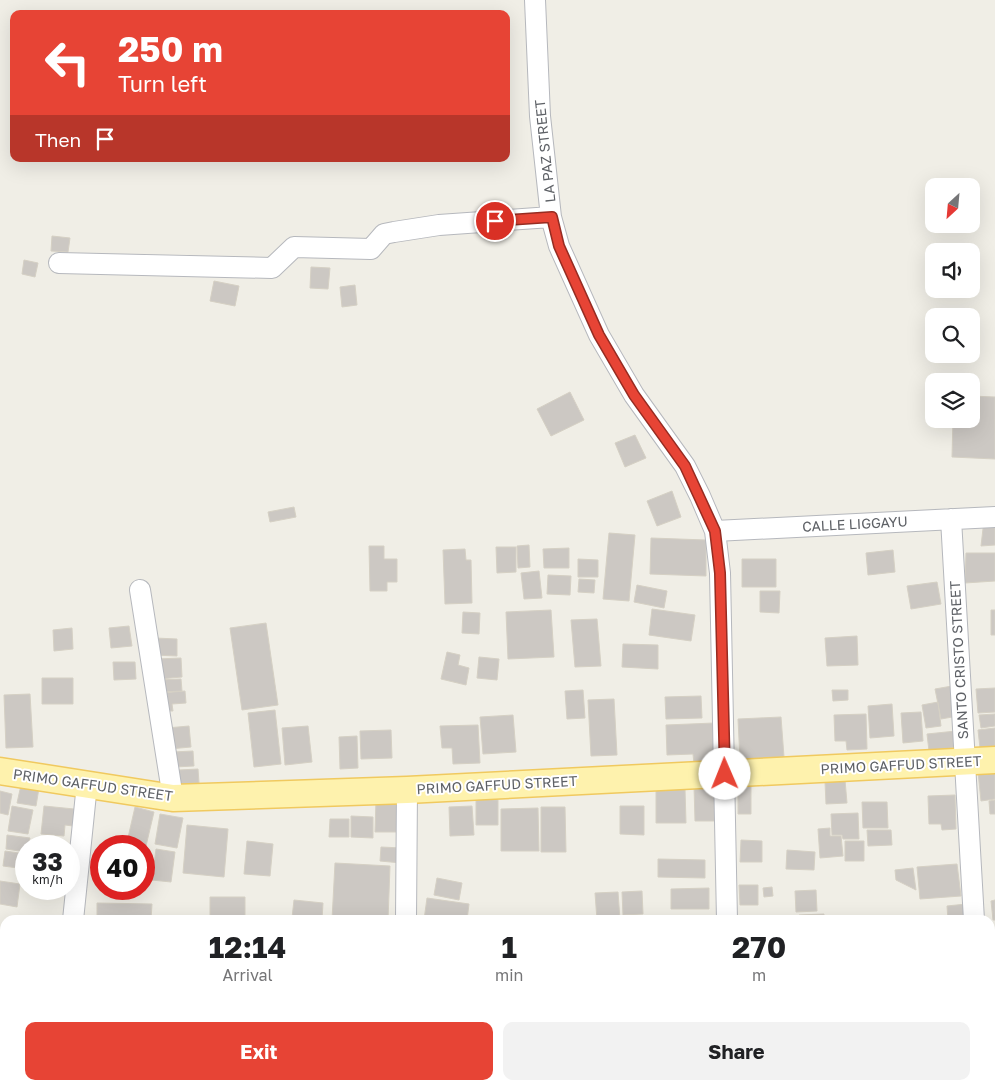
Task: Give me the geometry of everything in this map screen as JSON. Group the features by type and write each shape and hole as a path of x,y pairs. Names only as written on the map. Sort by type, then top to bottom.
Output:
{"main road":[{"name":"PRIMO GAFFUD STREET","path":"0,771 173,798 407,790 995,760"}],"street":[{"name":"LA PAZ STREET","path":"535,0 540,116 552,217 559,246 599,335 634,395 685,466 715,531 720,573 727,915"},
{"path":"60,263 272,268 294,247 371,249 384,234 439,224 552,217"},
{"name":"CALLE LIGGAYU","path":"715,531 995,517"},
{"name":"SANTO CRISTO STREET","path":"951,519 974,915"},
{"path":"140,590 173,798"},
{"path":"74,915 87,784"},
{"path":"406,915 407,790"}],"building":[{"path":"52,236 70,238 68,252 51,251"},
{"path":"24,260 38,263 35,277 22,274"},
{"path":"311,267 330,268 328,289 310,288"},
{"path":"214,281 239,286 235,306 210,301"},
{"path":"355,285 357,305 342,307 340,287"},
{"path":"570,392 584,420 551,436 537,409"},
{"path":"980,396 995,397 995,459 952,457 953,428 980,428"},
{"path":"635,435 646,458 625,467 615,443"},
{"path":"672,491 681,517 657,526 647,501"},
{"path":"294,507 296,517 270,522 268,512"},
{"path":"984,520 995,521 995,545 981,546"},
{"path":"609,533 635,535 629,601 603,599"},
{"path":"651,538 706,540 706,576 650,574"},
{"path":"529,545 530,567 518,568 517,546"},
{"path":"369,546 384,546 384,559 397,559 397,582 387,582 387,591 370,591"},
{"path":"496,547 516,547 516,572 497,573"},
{"path":"569,548 569,568 544,568 543,549"},
{"path":"465,549 466,560 471,560 472,603 445,604 443,550"},
{"path":"893,550 895,572 868,575 866,553"},
{"path":"966,553 995,553 995,581 965,583"},
{"path":"578,559 598,560 598,577 578,577"},
{"path":"742,559 776,559 776,587 742,587"},
{"path":"539,571 542,598 524,599 521,573"},
{"path":"548,575 571,576 570,595 547,594"},
{"path":"579,579 595,580 594,593 578,592"},
{"path":"937,582 941,604 911,609 907,586"},
{"path":"637,585 667,591 664,608 634,602"},
{"path":"760,591 780,591 779,613 760,612"},
{"path":"652,609 695,615 691,641 649,635"},
{"path":"551,610 554,657 508,659 506,612"},
{"path":"991,610 995,610 995,635 991,635"},
{"path":"463,612 480,613 479,634 462,633"},
{"path":"597,619 601,666 575,667 571,620"},
{"path":"266,623 278,705 242,710 230,628"},
{"path":"129,626 132,646 111,648 109,628"},
{"path":"72,628 73,649 54,651 53,630"},
{"path":"857,636 858,665 827,666 825,638"},
{"path":"155,638 177,639 177,656 154,655"},
{"path":"623,644 658,645 658,669 622,667"},
{"path":"447,652 460,655 458,665 469,668 466,685 441,679"},
{"path":"479,657 499,659 497,680 477,678"},
{"path":"181,658 182,677 159,679 157,659"},
{"path":"113,662 135,662 136,679 114,680"},
{"path":"42,678 73,678 73,704 42,704"},
{"path":"181,679 182,691 159,692 158,680"},
{"path":"952,686 958,716 941,719 935,689"},
{"path":"995,688 995,712 978,713 976,689"},
{"path":"583,690 585,718 567,719 565,691"},
{"path":"832,690 848,690 848,700 833,701"},
{"path":"185,691 186,703 172,704 173,711 163,711 162,693"},
{"path":"30,694 33,747 6,748 4,695"},
{"path":"701,696 702,718 666,719 665,697"},
{"path":"614,699 617,755 591,756 588,700"},
{"path":"938,702 941,726 926,728 922,705"},
{"path":"892,704 894,736 870,738 868,706"},
{"path":"275,710 281,764 254,767 248,713"},
{"path":"921,712 923,741 903,743 901,713"},
{"path":"866,714 867,749 847,750 846,741 835,741 834,715"},
{"path":"995,714 995,726 981,728 979,715"},
{"path":"513,715 516,752 483,754 480,717"},
{"path":"781,717 784,757 740,760 738,719"},
{"path":"714,723 715,763 694,764 693,754 667,755 666,725"},
{"path":"478,725 480,763 453,764 452,748 442,748 440,726"},
{"path":"189,726 191,747 169,749 167,728"},
{"path":"308,726 312,762 285,765 282,728"},
{"path":"995,728 995,746 980,748 978,730"},
{"path":"391,730 392,758 361,759 360,731"},
{"path":"956,731 958,747 929,751 927,734"},
{"path":"357,736 358,768 340,769 339,737"},
{"path":"193,751 194,766 174,767 173,752"},
{"path":"198,769 199,783 180,784 179,770"},
{"path":"995,770 995,799 981,801 978,772"},
{"path":"845,780 847,803 826,804 825,782"},
{"path":"21,785 39,788 36,806 17,803"},
{"path":"694,786 715,786 716,821 695,821"},
{"path":"738,786 751,786 751,814 738,814"},
{"path":"656,789 685,789 686,823 656,823"},
{"path":"0,791 12,794 8,815 0,813"},
{"path":"955,795 956,829 942,830 941,824 929,824 928,796"},
{"path":"476,799 498,800 498,825 476,825"},
{"path":"376,800 402,800 401,832 375,832"},
{"path":"995,800 995,814 990,814 989,801"},
{"path":"862,802 887,802 888,828 863,828"},
{"path":"12,806 33,810 28,834 8,831"},
{"path":"44,806 74,809 73,826 65,825 64,835 41,834"},
{"path":"472,806 474,835 450,836 449,807"},
{"path":"620,806 644,806 644,835 620,834"},
{"path":"135,807 154,812 149,835 129,835"},
{"path":"541,807 565,807 566,852 541,852"},
{"path":"538,808 539,851 501,851 501,809"},
{"path":"858,813 859,839 843,839 842,835 832,835 831,814"},
{"path":"160,814 183,818 177,848 155,844"},
{"path":"351,816 373,817 373,838 351,837"},
{"path":"330,819 349,819 349,837 329,837"},
{"path":"187,825 228,829 224,877 183,873"},
{"path":"830,828 830,836 841,836 843,856 820,858 818,829"},
{"path":"867,830 891,830 892,845 868,846"},
{"path":"7,835 15,836 15,850 6,849"},
{"path":"741,840 762,841 762,862 740,862"},
{"path":"247,841 273,844 270,876 244,874"},
{"path":"845,841 864,841 864,861 845,861"},
{"path":"381,847 402,848 401,863 380,861"},
{"path":"156,849 175,852 171,882 155,880"},
{"path":"787,850 815,852 814,870 786,869"},
{"path":"5,851 15,852 15,868 3,866"},
{"path":"658,859 705,860 705,878 658,877"},
{"path":"335,863 390,866 388,915 332,915"},
{"path":"957,864 961,896 920,899 917,867"},
{"path":"913,868 916,890 896,880 895,870"},
{"path":"437,878 462,883 459,900 434,895"},
{"path":"0,881 15,883 17,907 0,904"},
{"path":"739,885 758,885 758,905 740,905"},
{"path":"772,887 773,896 764,897 763,888"},
{"path":"709,888 709,909 671,909 671,889"},
{"path":"816,890 817,911 796,912 795,891"},
{"path":"642,891 643,914 623,915 622,892"},
{"path":"618,892 620,915 597,915 595,893"},
{"path":"210,897 245,897 245,915 210,915"},
{"path":"427,898 469,904 468,915 425,915"},
{"path":"294,900 323,903 322,915 292,915"},
{"path":"995,900 995,915 992,915 991,901"},
{"path":"97,903 152,904 151,915 97,915"},
{"path":"966,904 967,915 948,915 947,906"}],"route":[{"path":"495,221 552,217 559,246 599,335 634,395 685,466 715,531 720,573 725,774"}]}
